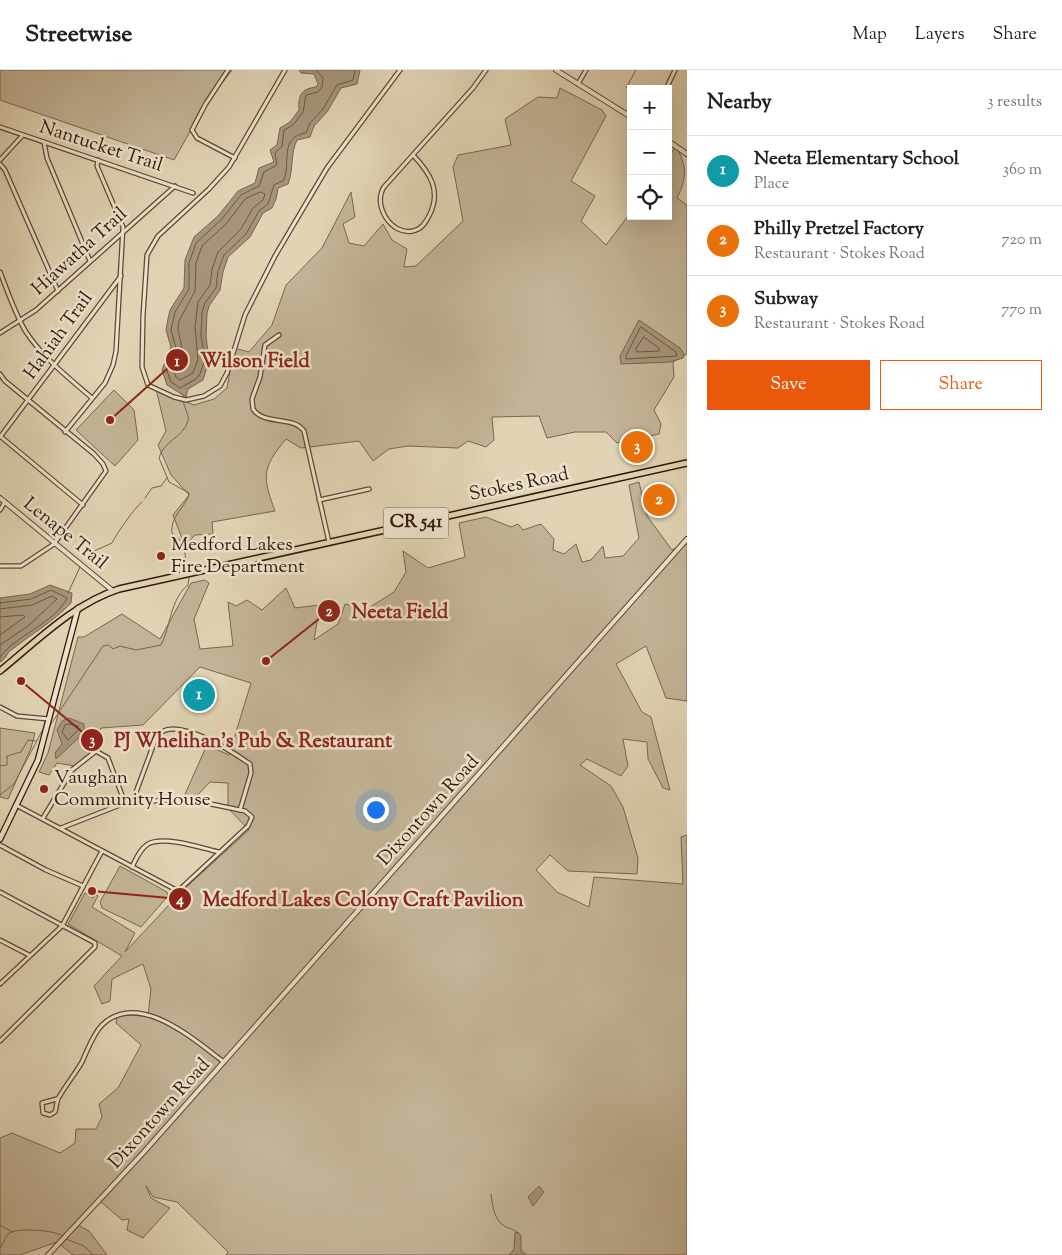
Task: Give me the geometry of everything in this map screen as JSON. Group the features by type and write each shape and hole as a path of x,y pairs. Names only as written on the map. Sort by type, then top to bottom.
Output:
{"main road":[{"name":"Stokes Road","path":"0,671 78,608 95,598 113,591 687,463"},
{"path":"0,839 38,760 78,608"}],"street":[{"path":"228,70 193,126 193,133 196,138 235,158"},
{"path":"285,70 235,158 218,181 158,236 147,255 142,316 142,366 147,384 178,399 186,400 208,394 223,382 245,315 275,256 328,168 400,70"},
{"path":"413,155 432,178 435,192 433,208 421,228 408,232 402,230 391,221 380,209 379,197 384,186 473,88 486,70"},
{"path":"556,70 627,115"},
{"path":"578,84 586,70"},
{"path":"668,85 674,70"},
{"name":"Nantucket Trail","path":"0,127 193,193"},
{"path":"0,160 23,135"},
{"path":"44,142 47,158 90,261"},
{"path":"672,145 687,154"},
{"path":"65,432 105,383 114,365 121,275 122,231 120,220 97,166 98,160"},
{"path":"0,164 5,170 58,291"},
{"name":"Hiawatha Trail","path":"0,332 20,321 58,291 122,231 175,186"},
{"path":"0,272 20,321 35,345 55,366 92,398"},
{"name":"Hahiah Trail","path":"0,436 55,366 121,275"},
{"path":"279,335 265,345 260,377 252,399 253,409 262,417 302,428 329,542"},
{"path":"0,374 28,401 94,454 105,466 106,473 54,544 21,566 0,566"},
{"path":"0,436 83,505"},
{"path":"318,500 369,489"},
{"name":"Lenape Trail","path":"0,498 113,591"},
{"path":"0,510 5,502"},
{"name":"Dixontown Road","path":"48,1255 224,1062 687,539"},
{"path":"0,707 16,716 49,719"},
{"path":"132,803 156,738 163,729 175,728 198,736 250,764 252,769 240,810"},
{"path":"44,818 72,770 96,751 108,758 125,803"},
{"path":"16,805 44,818 61,828 102,851 173,890 182,888 248,826 252,817 240,810 201,802 166,800 125,803 61,828"},
{"path":"132,867 146,846 155,842 183,844 219,852"},
{"path":"0,845 46,870 83,886"},
{"path":"0,984 62,926 102,851"},
{"path":"0,892 95,943 95,946 0,1041"},
{"path":"0,940 29,955"},
{"path":"57,1099 42,1103 43,1113 53,1114 57,1099 80,1065 98,1030 108,1020 118,1014 139,1013 167,1022 192,1036 224,1062"}],"shaded area":[{"path":"0,70 232,70 205,105 174,160 0,100"},
{"path":"560,88 602,110 606,116 571,181 595,196 581,221 606,245 627,217 627,220 672,220 672,152 676,146 684,166 683,184 677,198 687,205 687,354 673,362 674,377 654,410 661,424 659,434 617,443 606,432 575,432 547,438 539,416 492,417 494,440 486,447 468,441 458,448 408,446 389,449 373,461 359,441 301,448 286,439 272,458 267,473 266,480 275,511 212,522 213,534 195,535 185,546 173,515 189,495 171,475 158,445 166,431 156,389 194,405 214,399 227,388 234,348 249,352 272,325 286,285 322,248 351,192 355,217 343,224 349,243 364,246 383,224 392,240 407,249 404,267 416,266 463,221 453,167 458,155 511,145 505,119 538,97 557,98"},
{"path":"114,390 134,410 138,440 115,466 76,430"},
{"path":"639,482 647,516 672,550 687,542 687,701 666,698 646,646 616,664 642,712 651,717 670,790 663,788 648,759 647,742 623,739 628,766 621,776 587,759 580,765 611,786 623,807 638,858 637,874 568,871 550,855 536,870 557,892 589,907 594,877 683,884 681,837 687,835 687,1255 226,1255 228,1252 177,1202 153,1197 146,1186 151,1198 170,1208 143,1238 127,1230 129,1219 122,1220 100,1201 78,1225 89,1231 107,1255 73,1255 57,1242 20,1255 0,1255 0,1138 12,1133 60,1153 75,1143 76,1129 96,1129 102,1117 99,1104 118,1088 141,1045 116,1023 117,1015 148,1016 151,989 143,964 112,979 110,1001 102,1004 94,986 122,956 68,924 85,893 93,898 95,894 98,896 92,907 135,933 125,952 182,891 249,830 228,808 228,783 210,782 192,801 185,794 207,745 229,755 251,683 200,667 143,725 101,728 93,752 75,766 57,763 49,775 39,772 48,753 78,637 84,637 122,614 160,639 191,583 205,580 209,583 194,619 200,649 233,646 228,602 236,606 247,600 262,610 286,588 295,608 320,605 314,640 338,624 345,604 367,609 394,592 406,572 403,551 428,568 465,557 459,523 486,517 511,527 518,524 523,530 541,524 554,539 553,550 564,554 576,544 582,562 591,560 603,546 605,558 623,556 639,538 629,485"},
{"path":"0,728 35,733 31,748 8,799 0,797"},
{"path":"120,866 167,892 168,896 141,927 102,908 100,902"}],"water":[{"path":"299,70 360,70 357,84 341,88 327,112 314,126 310,137 297,140 293,151 288,184 278,188 272,208 263,213 250,237 228,257 220,290 209,306 207,313 206,336 209,361 203,380 188,389 186,397 167,385 162,370 171,347 166,330 170,310 184,288 185,260 194,237 218,216 238,191 255,183 259,168 274,162 270,150 277,145 280,128 290,122 299,110 299,100 304,91 316,87 318,84 314,74 301,73"},
{"path":"639,320 680,348 684,354 683,358 670,362 621,364 620,356"},
{"path":"50,585 72,593 71,603 10,651 0,662 0,598 30,594"},
{"path":"69,718 84,724 84,733 56,759 55,753 62,744 57,730 62,721"},
{"path":"539,1186 544,1192 533,1206 528,1197"},
{"path":"518,1232 521,1236 521,1251 527,1255 509,1255 514,1249 515,1233"}],"waterway":[{"path":"626,88 636,70"},
{"path":"183,395 188,421 182,432 161,452 159,458 169,482 189,493 173,522 172,530 173,535 183,546 187,570"},
{"path":"145,498 152,488 161,486 167,478"},
{"path":"87,560 92,552 112,543 142,502"},
{"path":"68,593 80,567"},
{"path":"49,727 103,646 108,645 113,649 120,646 136,650 161,645 174,605 188,585 189,578"},
{"path":"0,795 14,784 42,731"},
{"path":"0,766 7,765 7,756 21,752 28,740 36,741"},
{"path":"491,1194 497,1219 518,1233"},
{"path":"0,1225 12,1232"},
{"path":"0,1248 8,1234 12,1232 26,1230 44,1231 63,1236"},
{"path":"66,1239 84,1246 93,1255"}],"place":[{"name":"Wilson Field","path":"110,420"},
{"name":"Subway","path":"637,447"},
{"name":"Philly Pretzel Factory","path":"659,500"},
{"name":"Medford Lakes Fire Department","path":"161,556"},
{"name":"Neeta Field","path":"266,661"},
{"name":"PJ Whelihan's Pub & Restaurant","path":"21,681"},
{"name":"Neeta Elementary School","path":"199,695"},
{"name":"Vaughan Community House","path":"44,789"},
{"name":"Medford Lakes Colony Craft Pavilion","path":"92,891"}]}
